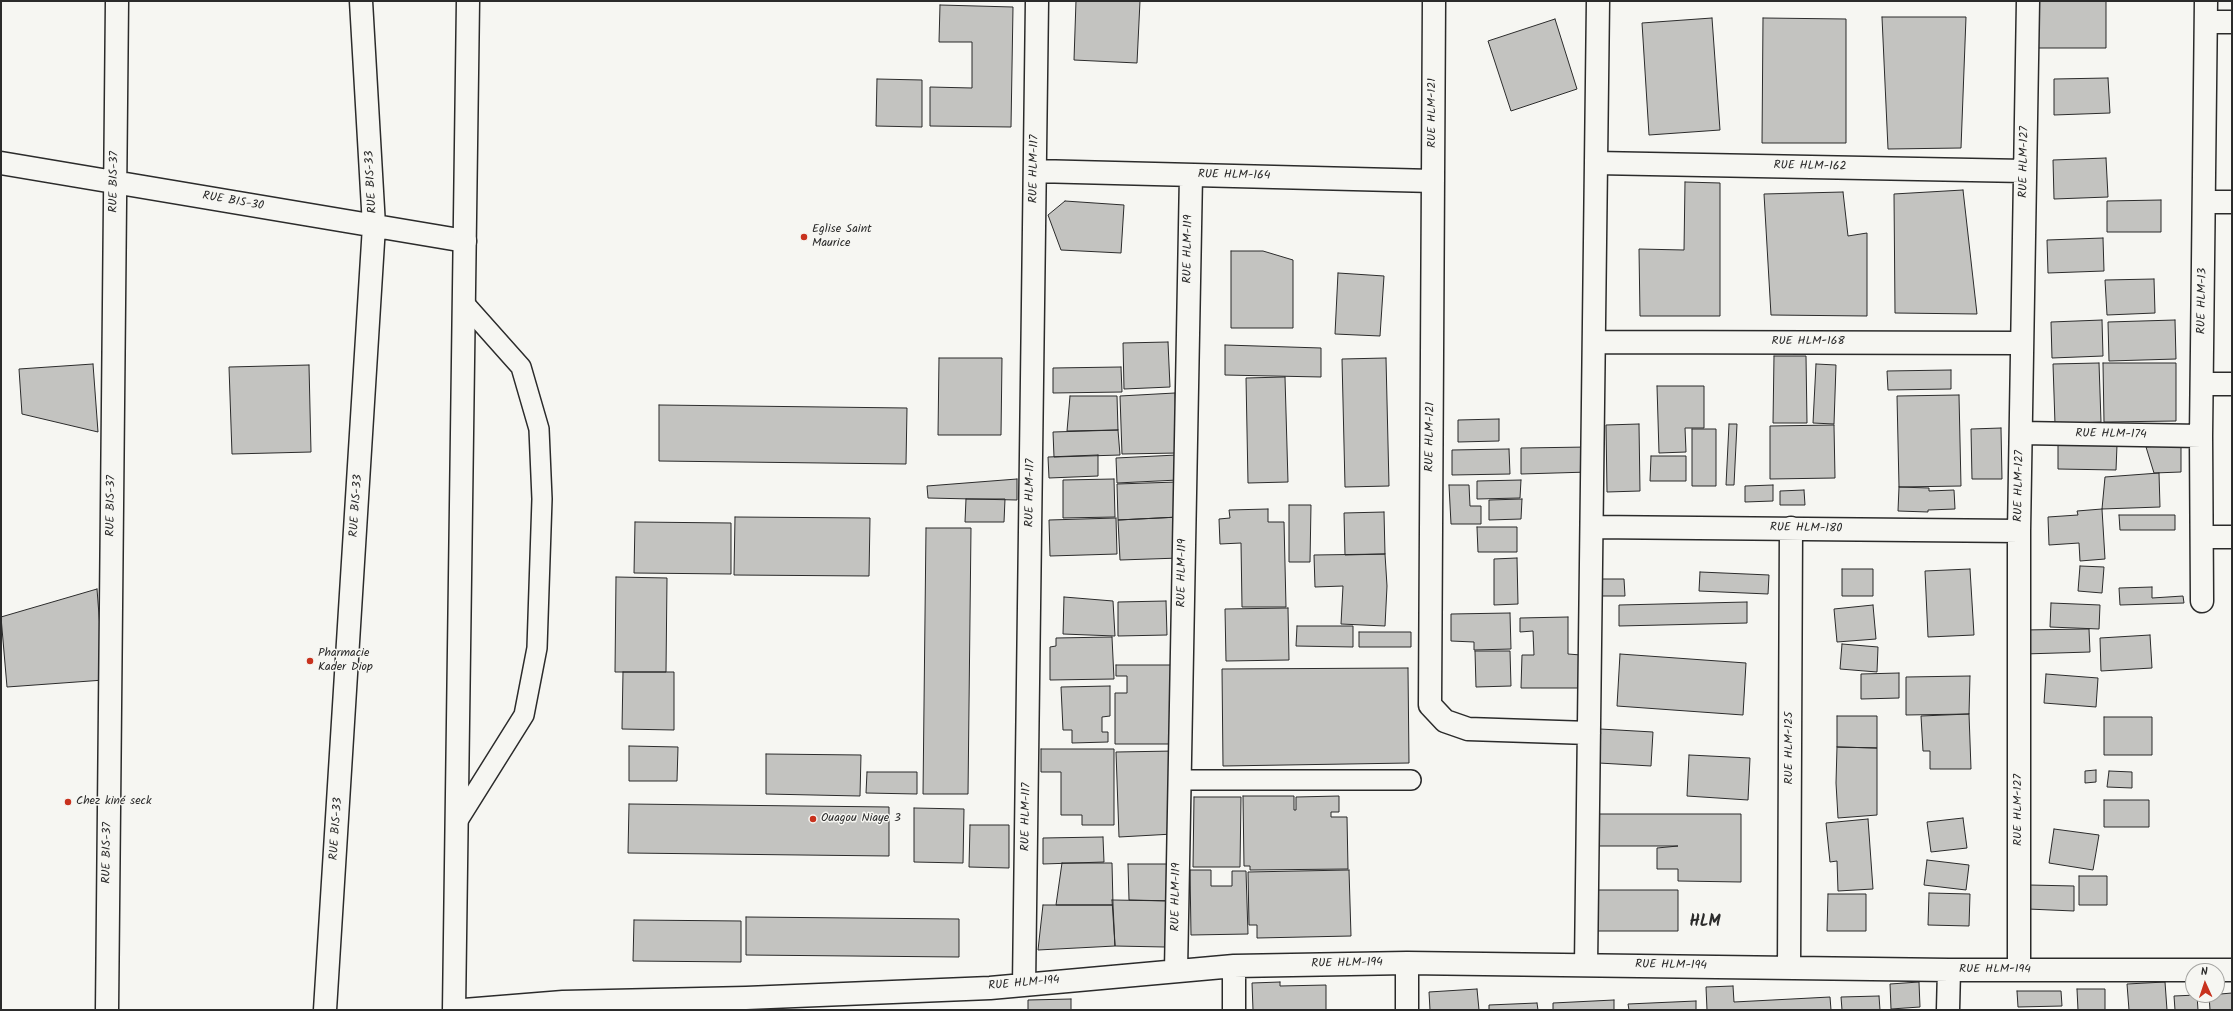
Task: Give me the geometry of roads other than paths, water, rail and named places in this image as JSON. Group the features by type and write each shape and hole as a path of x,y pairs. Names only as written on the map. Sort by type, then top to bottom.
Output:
{"street":[{"name":"RUE BIS-37","path":"107,1010 117,1"},
{"name":"RUE BIS-33","path":"326,1010 374,226 361,1"},
{"path":"454,1010 468,1"},
{"name":"RUE HLM-117","path":"1024,985 1037,1"},
{"name":"RUE HLM-121","path":"1434,1 1430,705 1445,721 1468,729 1589,733"},
{"path":"1586,965 1598,1"},
{"name":"RUE HLM-127","path":"2019,970 2019,531 2028,1"},
{"path":"2206,11 2232,22"},
{"name":"RUE HLM-13","path":"2202,601 2201,436 2206,11"},
{"name":"RUE BIS-30","path":"1,163 465,241"},
{"name":"RUE HLM-162","path":"1596,163 2025,171"},
{"name":"RUE HLM-164","path":"1035,171 1433,181"},
{"name":"RUE HLM-119","path":"1176,970 1191,175"},
{"path":"2204,202 2232,202"},
{"name":"RUE HLM-168","path":"1594,342 2022,343"},
{"path":"2202,384 2232,384"},
{"name":"RUE HLM-174","path":"2021,433 2201,436"},
{"name":"RUE HLM-180","path":"1592,527 2019,531"},
{"name":"RUE HLM-125","path":"1789,968 1791,528"},
{"path":"2202,537 2232,538"},
{"path":"1406,1010 1407,962"},
{"name":"RUE HLM-194","path":"464,1010 563,1006 746,1004 1024,985 1176,970 1234,966 1407,962 1949,970 2232,970"},
{"path":"1234,966 1234,1010"},
{"path":"1948,1010 1949,970"}],"lane":[{"path":"457,822 524,714 537,648 542,499 539,429 520,368 464,303"},
{"path":"1180,780 1411,780"}],"place":[{"name":"Eglise Saint Maurice","path":"804,237"},
{"name":"Pharmacie Kader Diop","path":"310,661"},
{"name":"Chez kiné seck","path":"68,802"},
{"name":"Ouagou Niaye 3","path":"813,819"}],"district":[{"name":"HLM","path":"1705,923"}]}
